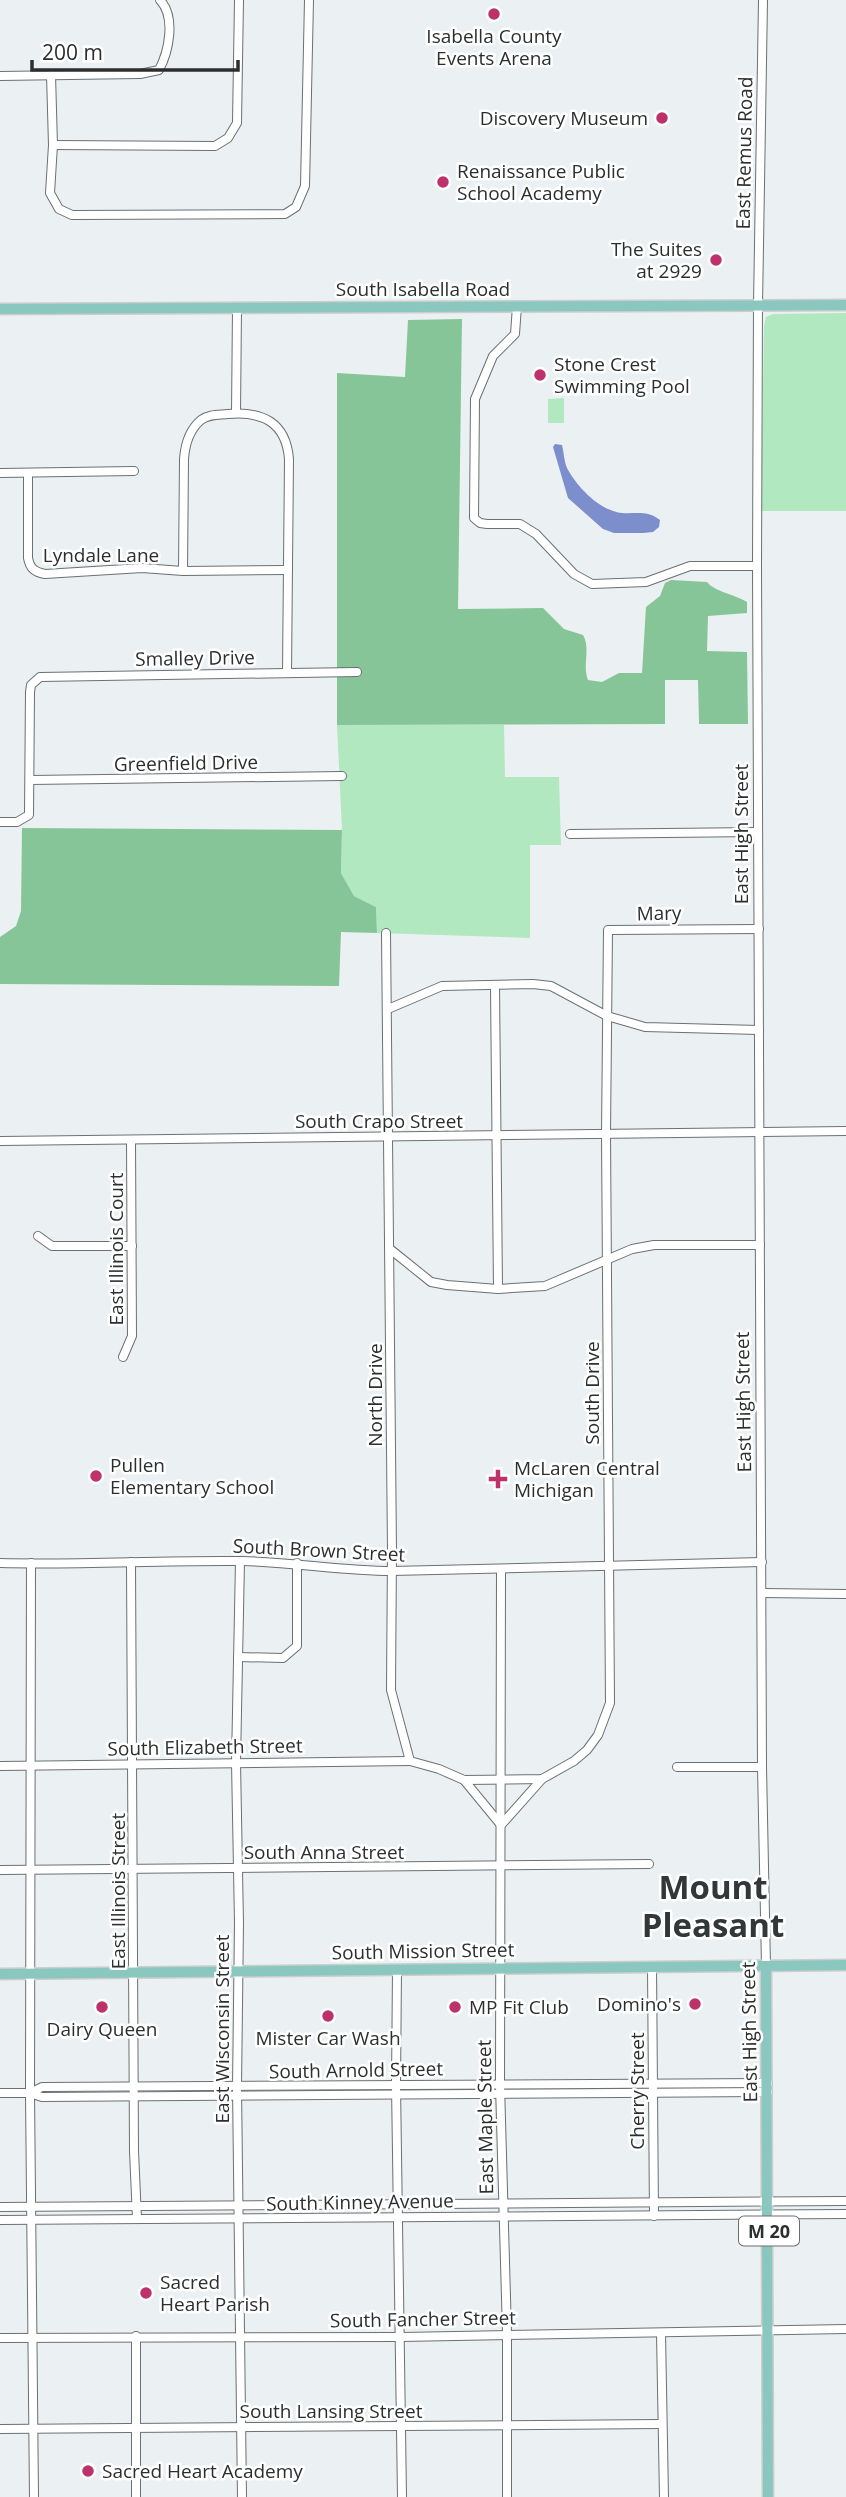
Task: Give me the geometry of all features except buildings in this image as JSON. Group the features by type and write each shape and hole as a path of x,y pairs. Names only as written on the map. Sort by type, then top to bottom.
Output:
{"main road":[{"name":"South Isabella Road","path":"0,309 846,305"},
{"name":"South Mission Street","path":"0,1973 846,1965"},
{"name":"East High Street","path":"766,1966 769,2202 768,2497"}],"street":[{"path":"0,76 140,74 159,70 168,53 169,26 167,7 160,0"},
{"path":"53,145 215,146 228,138 237,123 239,0"},
{"path":"51,75 53,145 50,193 59,209 72,215 285,215 296,207 304,186 309,0"},
{"name":"East Remus Road","path":"758,306 763,0"},
{"path":"517,306 515,334 493,356 475,399 474,518 487,524 520,524 536,534 574,574 592,583 646,582 690,566 757,566"},
{"name":"East High Street","path":"758,306 762,1767 766,1966"},
{"path":"236,413 237,309"},
{"path":"287,673 288,570 288,506 289,459 284,437 269,420 259,416 236,413 210,415 193,429 185,446 183,571 288,570"},
{"path":"0,473 134,471"},
{"name":"Lyndale Lane","path":"28,473 29,558 36,572 45,574 142,568 183,571"},
{"name":"Smalley Drive","path":"30,780 31,685 47,676 357,672"},
{"name":"Greenfield Drive","path":"30,780 342,776"},
{"path":"0,822 17,822 29,815 30,780"},
{"path":"570,834 758,832"},
{"name":"Mary","path":"607,977 608,930 758,929"},
{"name":"North Drive","path":"386,933 391,1690 410,1760"},
{"name":"South Drive","path":"500,1780 542,1779 574,1761 598,1735 611,1703 608,1567 607,977"},
{"path":"388,1009 442,986 533,984 551,986 607,1016 645,1027 759,1030"},
{"path":"495,986 498,1289"},
{"name":"South Crapo Street","path":"0,1141 846,1131"},
{"name":"East Illinois Court","path":"123,1357 132,1336 131,1140"},
{"path":"38,1236 52,1246 132,1245"},
{"path":"390,1250 431,1282 498,1289 545,1286 632,1249 654,1245 760,1245"},
{"name":"South Brown Street","path":"0,1563 240,1561 392,1572 762,1562"},
{"name":"East Wisconsin Street","path":"240,1561 236,1762 242,2497"},
{"name":"East Illinois Street","path":"131,1562 137,2219"},
{"path":"31,1563 30,2094 34,2497"},
{"path":"238,1657 283,1658 298,1646 296,1563"},
{"name":"East Maple Street","path":"501,1569 499,1968 502,2216 507,2333 507,2497"},
{"path":"762,1593 846,1594"},
{"path":"410,1760 464,1780 500,1780"},
{"name":"South Elizabeth Street","path":"0,1766 410,1760"},
{"path":"677,1767 762,1767"},
{"path":"464,1780 501,1825 542,1779"},
{"name":"South Anna Street","path":"0,1870 649,1864"},
{"name":"Cherry Street","path":"652,1966 654,2216"},
{"path":"397,1970 402,2497"},
{"name":"South Arnold Street","path":"0,2093 30,2094 42,2087 134,2092 768,2088"},
{"name":"South Kinney Avenue","path":"0,2207 846,2201"},
{"name":"South Kinney Avenue","path":"0,2220 846,2214"},
{"name":"South Fancher Street","path":"0,2338 401,2337 846,2329"},
{"path":"661,2333 664,2497"},
{"path":"135,2336 136,2497"},
{"name":"South Lansing Street","path":"0,2429 662,2424"}],"green space":[{"path":"846,313 846,511 761,511 766,317 773,314"},
{"path":"462,319 458,609 543,608 564,629 583,635 588,680 602,682 619,673 642,673 646,607 660,596 665,583 671,580 707,582 747,602 747,613 708,616 707,651 747,652 748,724 699,724 698,680 665,680 665,724 337,725 337,373 405,377 408,320"},
{"path":"564,398 564,423 548,423 548,399"},
{"path":"337,725 504,725 505,777 559,777 561,845 530,845 530,938 377,933 376,907 354,896 341,873 342,830"},
{"path":"22,828 342,830 341,873 354,896 376,907 377,933 341,932 339,986 0,984 0,937 16,926 21,911"}],"water":[{"path":"555,444 562,445 567,468 590,497 614,511 651,515 660,520 659,527 653,532 643,533 614,533 603,529 568,498 553,447"}],"place":[{"name":"Isabella County Events Arena","path":"494,14"},
{"name":"Discovery Museum","path":"662,118"},
{"name":"Renaissance Public School Academy","path":"443,182"},
{"name":"The Suites at 2929","path":"716,260"},
{"name":"Stone Crest Swimming Pool","path":"540,375"},
{"name":"Pullen Elementary School","path":"96,1476"},
{"name":"McLaren Central Michigan","path":"498,1479"},
{"name":"Domino's","path":"695,2004"},
{"name":"Dairy Queen","path":"102,2007"},
{"name":"MP Fit Club","path":"455,2007"},
{"name":"Mister Car Wash","path":"328,2016"},
{"name":"Sacred Heart Parish","path":"146,2293"},
{"name":"Sacred Heart Academy","path":"88,2471"}],"district":[{"name":"Mount Pleasant","path":"713,1905"}]}
